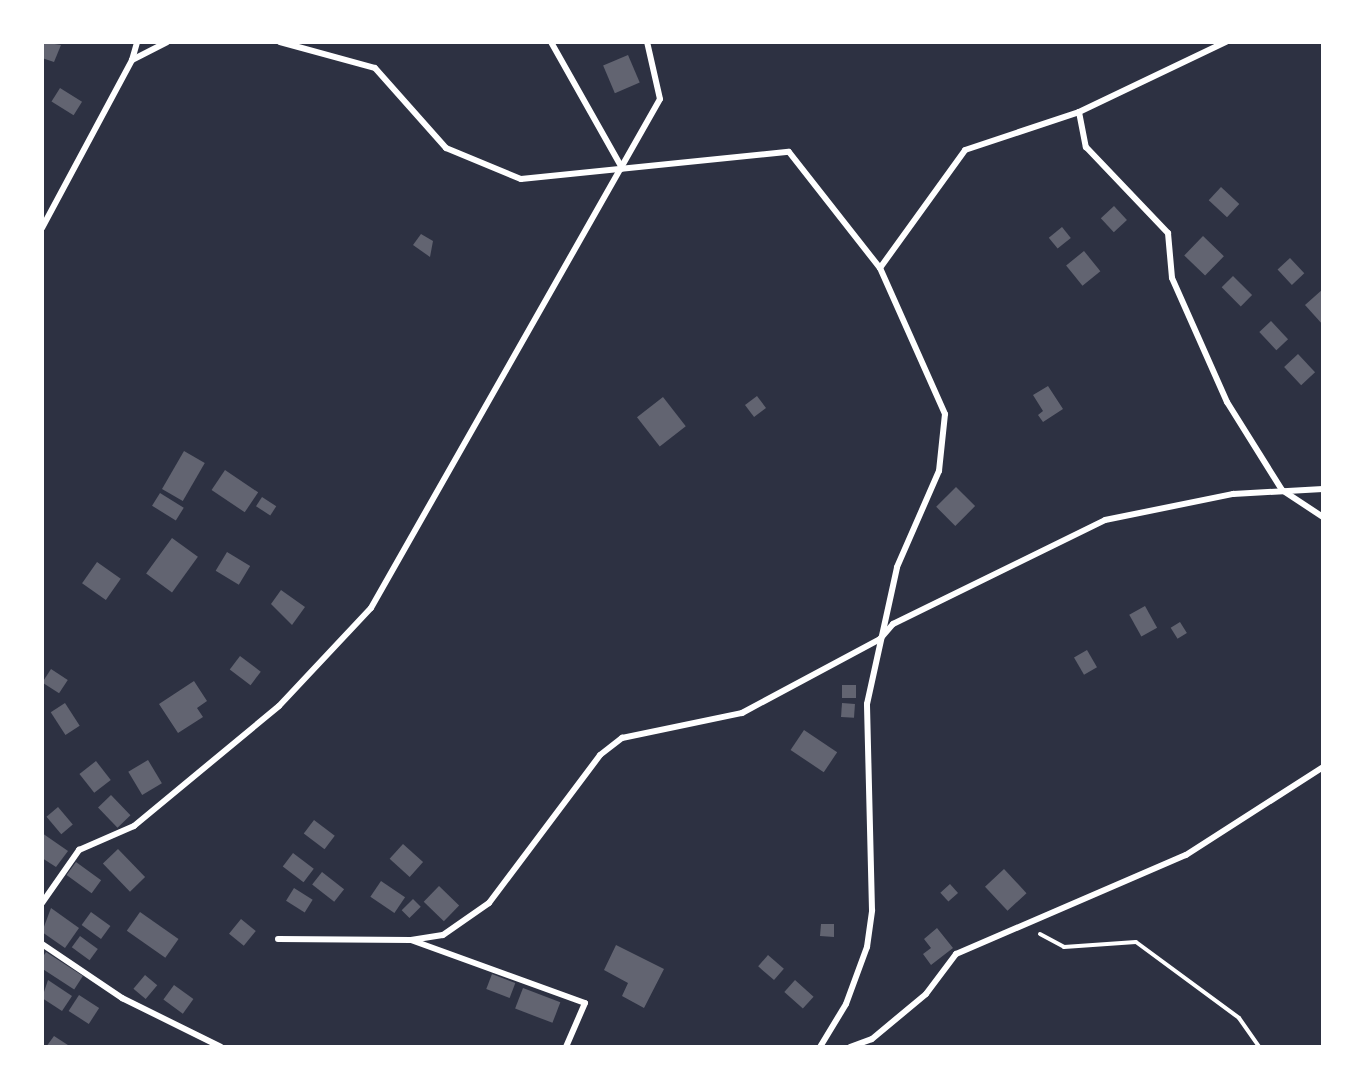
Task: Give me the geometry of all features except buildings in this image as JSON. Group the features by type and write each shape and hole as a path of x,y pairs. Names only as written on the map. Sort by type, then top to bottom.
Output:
{"street":[{"path":"42,228 132,60 137,42"},
{"path":"132,60 167,42"},
{"path":"280,42 375,68 446,148 520,179 789,152 880,268 945,414 939,471 897,567 867,704 872,910 846,1004 820,1047"},
{"path":"551,42 621,168"},
{"path":"42,903 79,850 134,826 279,706 370,608 660,99 647,42"},
{"path":"880,268 965,150 1079,112 1226,42"},
{"path":"1079,112 1086,147 1168,233 1172,278 1227,402 1282,490 1323,517"},
{"path":"278,939 411,940 443,935 489,903 600,755 622,738 742,713 880,639 893,624 1104,520 1282,490 1323,489"},
{"path":"850,1047 872,1039 926,994 956,954 1186,855 1323,767"},
{"path":"411,940 585,1003 566,1047"},
{"path":"42,944 122,998 221,1047"}],"path":[{"path":"1023,925 1064,947 1136,942 1239,1018 1259,1047"}]}
